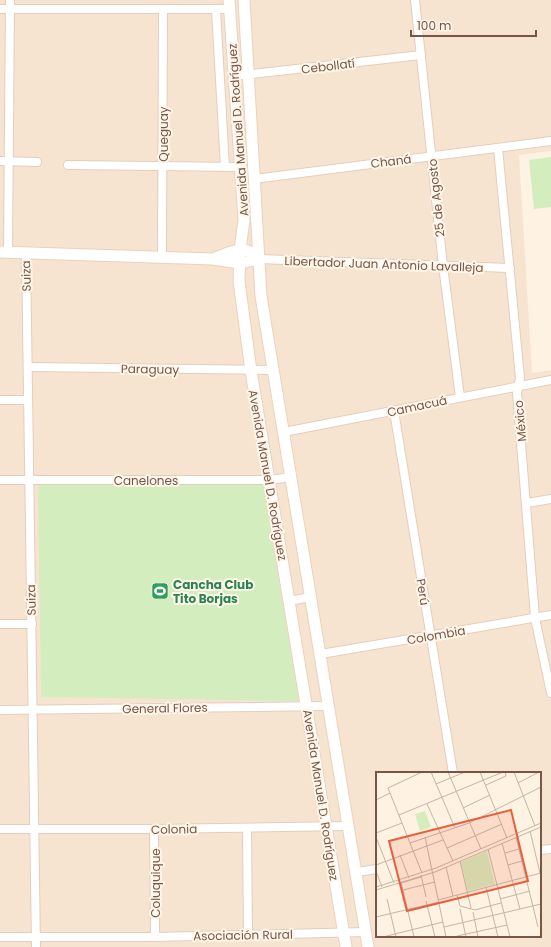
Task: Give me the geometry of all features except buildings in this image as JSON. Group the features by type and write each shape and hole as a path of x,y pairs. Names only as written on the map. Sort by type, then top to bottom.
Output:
{"street":[{"path":"4,252 4,161 10,0"},
{"name":"Avenida Manuel D. Rodríguez","path":"244,0 262,296 368,947"},
{"name":"25 de Agosto","path":"415,0 422,55 443,266 460,396"},
{"path":"0,9 216,10 229,5"},
{"name":"Avenida Manuel D. Rodríguez","path":"229,5 244,220 240,250 239,281 250,371 270,480 346,947"},
{"name":"Queguay","path":"162,258 163,10"},
{"name":"Avenida Manuel D. Rodríguez","path":"216,10 225,167"},
{"name":"Cebollatí","path":"234,76 422,55"},
{"name":"Chaná","path":"254,179 551,141"},
{"name":"México","path":"498,148 520,378 517,393 536,618 551,693"},
{"path":"4,161 37,162"},
{"path":"68,165 240,167"},
{"name":"Libertador Juan Antonio Lavalleja","path":"213,259 240,250 250,251 259,259"},
{"name":"Libertador Juan Antonio Lavalleja","path":"4,252 213,259 239,263 259,259 510,268"},
{"name":"Suiza","path":"26,253 36,947"},
{"name":"Paraguay","path":"28,367 250,371 273,370"},
{"name":"Camacuá","path":"284,432 394,411 460,396 551,380"},
{"path":"0,400 28,400"},
{"name":"Perú","path":"394,411 430,636 454,772"},
{"name":"Canelones","path":"0,480 270,480 291,478"},
{"path":"527,503 551,499"},
{"path":"289,601 311,597"},
{"name":"Colombia","path":"321,654 551,616"},
{"path":"0,624 32,624"},
{"name":"General Flores","path":"0,710 329,706"},
{"name":"Colonia","path":"0,829 154,829 348,826"},
{"path":"247,828 248,935"},
{"name":"Coluquique","path":"154,829 155,937"},
{"path":"541,850 551,849"},
{"path":"357,872 376,869"},
{"name":"Asociación Rural","path":"0,937 155,937 365,932"}],"shaded area":[{"path":"0,0 551,0 551,151 519,155 532,373 551,370 551,947 0,947"}],"green space":[{"path":"551,157 551,207 534,209 529,160"},
{"name":"Cancha Club Tito Borjas","path":"38,485 263,485 299,701 41,697"}],"place":[{"name":"Cancha Club Tito Borjas","path":"160,591"}]}
